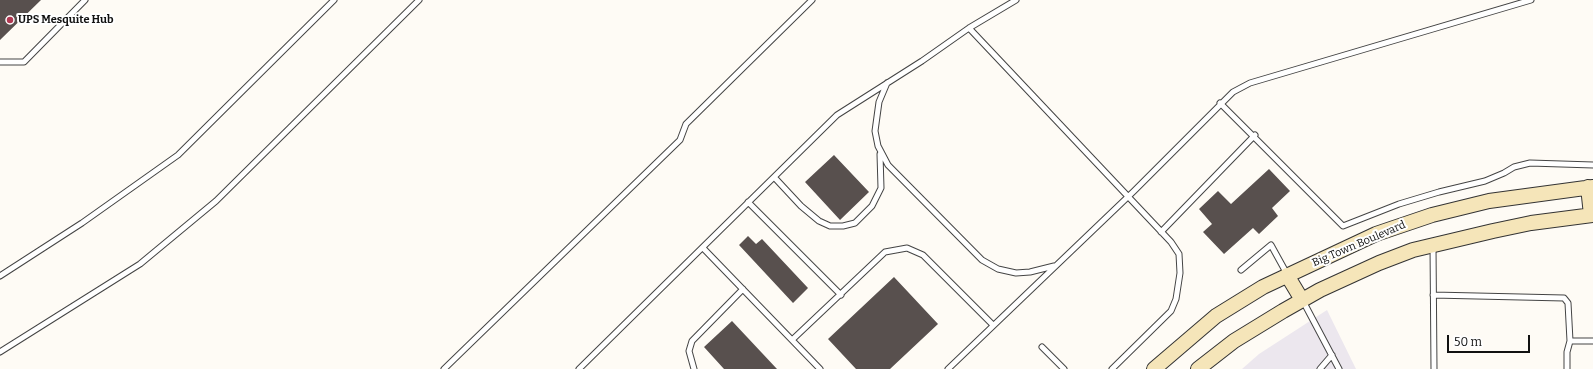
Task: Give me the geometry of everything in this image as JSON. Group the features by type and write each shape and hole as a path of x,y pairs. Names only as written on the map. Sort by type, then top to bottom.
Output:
{"main road":[{"path":"1198,369 1234,341 1302,300 1379,263 1450,240 1531,223 1592,215 1590,187"},
{"name":"Big Town Boulevard","path":"1154,369 1216,316 1263,287 1376,234 1432,215 1489,201 1590,187"},
{"path":"1287,275 1302,300"}],"lane":[{"path":"0,62 24,62 85,0"},
{"path":"0,276 82,222 178,155 334,0"},
{"path":"0,352 140,264 210,206 419,0"},
{"path":"444,369 680,140 686,124 812,0"},
{"path":"579,369 838,115 887,82 922,61 969,28 1016,0"},
{"path":"948,369 992,325 1127,197 1232,92 1250,83 1531,0"},
{"path":"969,28 1161,232 1179,254 1180,273 1176,299 1171,311 1164,320 1112,369"},
{"path":"774,177 801,206 819,221 830,226 843,226 855,222 872,206 881,188 880,151 875,131 879,102 887,82"},
{"path":"1220,103 1254,135 1343,226 1399,204 1439,192 1485,181 1514,167 1530,163 1593,165"},
{"path":"1161,232 1254,135"},
{"path":"880,151 888,165 982,260 998,269 1016,273 1030,272 1055,265"},
{"path":"748,202 841,295"},
{"path":"1434,245 1434,369"},
{"path":"1241,270 1271,246 1287,275"},
{"path":"703,248 820,369"},
{"path":"792,340 885,252 907,248 923,255 992,325"},
{"path":"694,369 689,351 692,341 742,289"},
{"path":"1434,295 1564,298 1568,304 1570,341 1567,352 1566,369"},
{"path":"1302,300 1339,369"},
{"path":"1570,341 1593,342"},
{"path":"1042,347 1064,369"},
{"path":"1320,369 1332,355"}],"shaded area":[{"path":"1327,310 1356,369 1242,369 1259,354"}],"building":[{"name":"UPS Mesquite Hub","path":"0,0 41,0 0,40"},
{"path":"834,155 869,192 840,220 805,182"},
{"path":"1269,169 1290,191 1272,208 1278,216 1259,234 1253,228 1224,254 1203,232 1212,224 1199,209 1218,191 1231,204"},
{"path":"748,236 756,244 762,239 808,288 793,303 739,245"},
{"path":"894,277 938,324 890,369 856,369 828,339"},
{"path":"732,321 777,369 724,369 704,347"}],"place":[{"name":"UPS Mesquite Hub","path":"10,20"}]}
